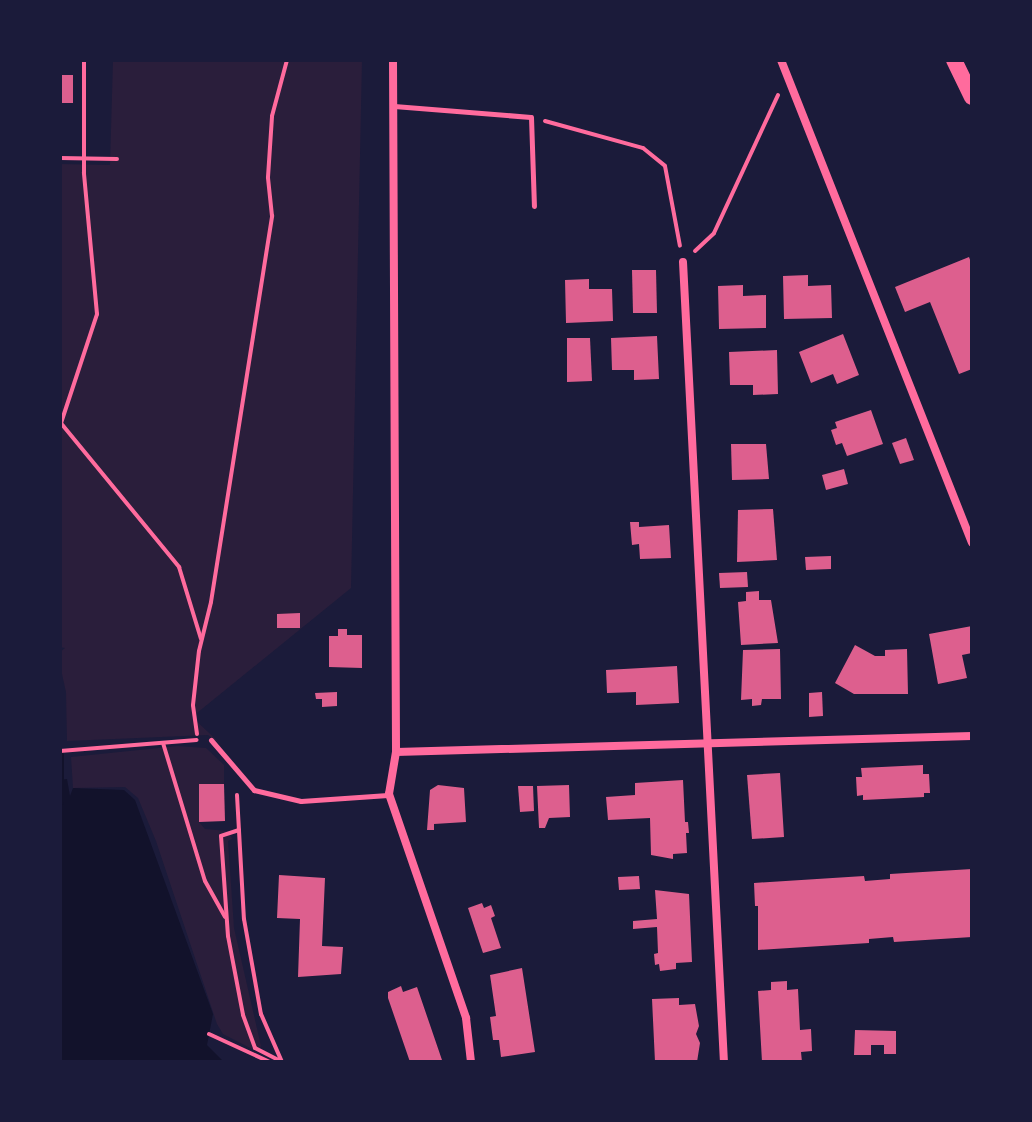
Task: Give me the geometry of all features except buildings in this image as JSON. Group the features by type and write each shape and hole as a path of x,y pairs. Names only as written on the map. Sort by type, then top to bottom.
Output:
{"main road":[{"path":"954,60 972,97"}],"street":[{"path":"393,60 396,752 389,794 466,1018 471,1062"},
{"path":"781,60 972,543"},
{"path":"683,262 724,1062"},
{"path":"396,752 972,736"}],"lane":[{"path":"393,106 531,117 534,206"},
{"path":"211,740 254,790 301,801 389,794"}],"path":[{"path":"84,60 84,157 97,314 61,423 179,567 201,637 193,705 198,740"},
{"path":"199,651 211,602 272,216 268,177 272,116 287,60"},
{"path":"683,262 714,233 787,75"},
{"path":"531,117 643,148 665,166 683,262"},
{"path":"60,158 117,159"},
{"path":"60,751 211,740"},
{"path":"163,743 205,881 226,919"},
{"path":"236,772 244,919 261,1014 282,1062"},
{"path":"239,830 221,836 226,919 243,1015 255,1048 282,1062"},
{"path":"209,1034 270,1062"}],"shaded area":[{"path":"113,60 362,60 351,588 192,717 223,746 208,735 67,741 66,692 60,665 60,652 65,648 60,647 60,164 110,165"},
{"path":"178,746 206,748 224,765 224,784 199,785 199,822 205,829 229,831 232,839 228,841 234,928 261,1046 258,1052 223,1034 217,1024 156,841 138,798 125,787 73,788 71,757"},
{"path":"67,779 70,796 73,788 124,790 135,800 213,1014 207,1045 224,1062 60,1062 60,780"}],"waterway":[{"path":"60,755 60,801"}]}
